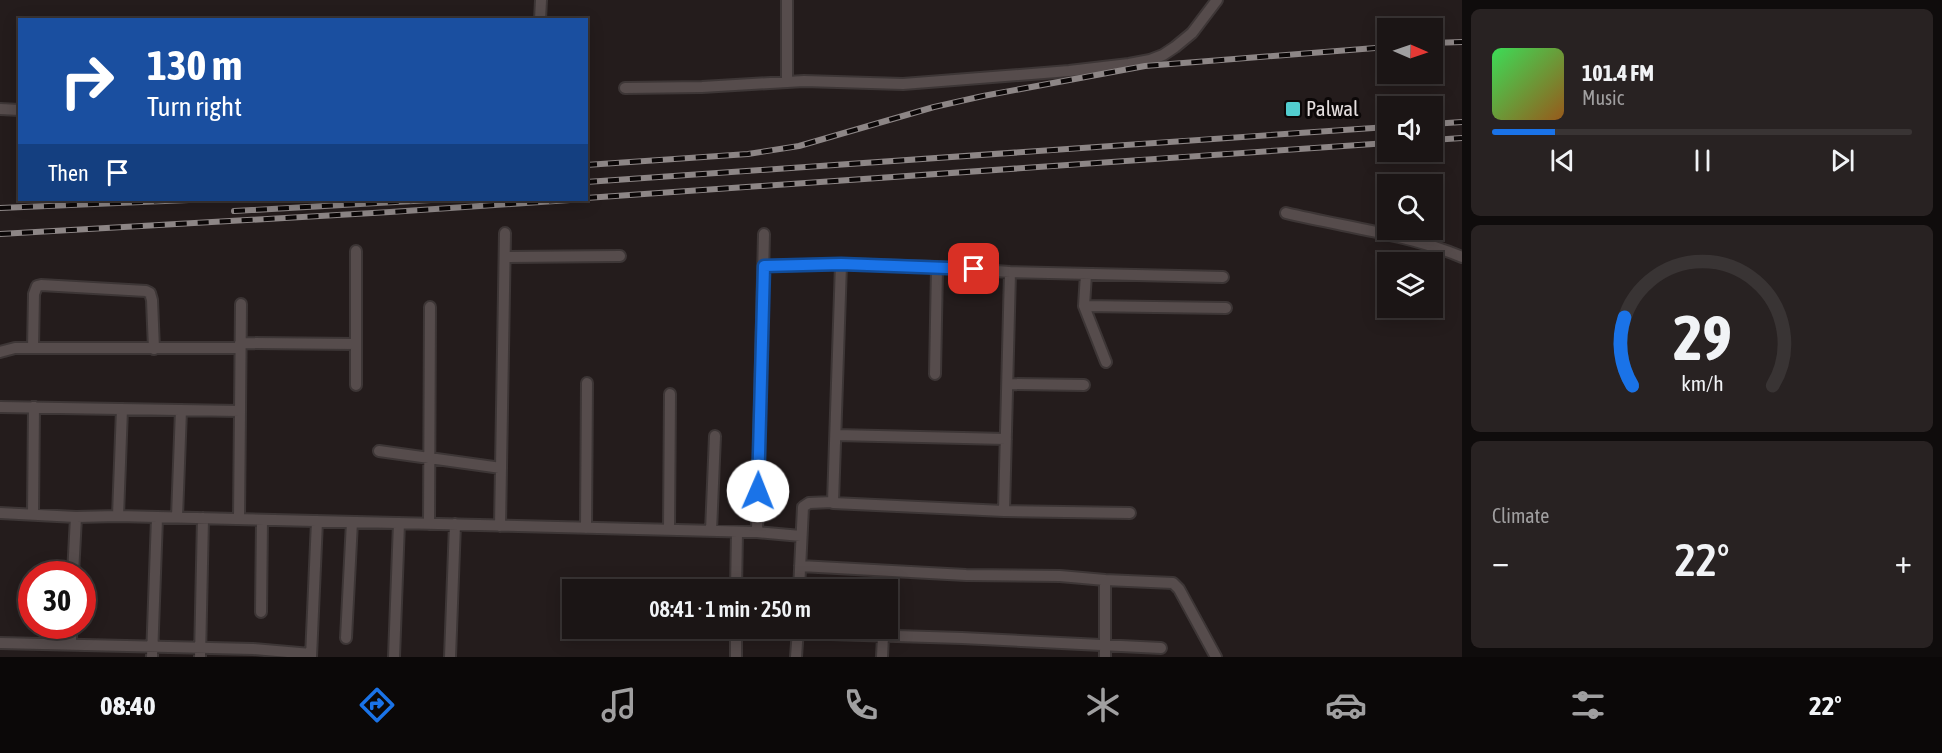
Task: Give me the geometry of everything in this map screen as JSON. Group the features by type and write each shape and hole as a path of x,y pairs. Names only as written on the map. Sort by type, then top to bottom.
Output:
{"street":[{"path":"540,18 541,0"},
{"path":"787,0 787,82"},
{"path":"625,88 843,81 903,84 1069,71 1150,60 1169,51 1192,33 1217,0"},
{"path":"0,109 18,110"},
{"path":"1286,213 1408,239 1462,257"},
{"path":"500,526 505,233"},
{"path":"757,532 764,234"},
{"path":"356,251 356,385"},
{"path":"505,257 620,256"},
{"path":"764,266 841,264 1010,272 1223,277"},
{"path":"833,502 841,264"},
{"path":"935,374 937,267"},
{"path":"1004,511 1010,272"},
{"path":"1086,274 1084,306 1106,362"},
{"path":"33,348 34,294 37,286 41,285 150,293 154,349"},
{"path":"239,519 241,304"},
{"path":"1084,306 1226,308"},
{"path":"429,524 430,307"},
{"path":"0,352 15,348 154,349 240,345 356,344"},
{"path":"586,528 587,383"},
{"path":"1008,384 1084,385"},
{"path":"669,530 670,394"},
{"path":"0,407 240,411"},
{"path":"33,514 34,407"},
{"path":"118,516 122,409"},
{"path":"177,518 181,410"},
{"path":"836,435 1006,439"},
{"path":"711,531 715,436"},
{"path":"379,451 501,468"},
{"path":"799,579 803,507 809,503 833,502 1004,511 1130,513"},
{"path":"0,513 76,517 118,516 757,532 801,536"},
{"path":"74,561 76,517"},
{"path":"153,651 157,518"},
{"path":"200,652 204,518"},
{"path":"261,612 262,520"},
{"path":"0,643 71,644 153,651 311,656 317,521"},
{"path":"346,638 352,522"},
{"path":"394,657 399,523"},
{"path":"450,657 455,525"},
{"path":"736,579 737,532"},
{"path":"800,566 966,575 1060,576 1173,583 1179,589 1216,657"},
{"path":"1105,580 1105,651"},
{"path":"898,637 1105,651 1161,648"},
{"path":"71,639 71,644"},
{"path":"736,639 736,657"},
{"path":"796,657 797,639"},
{"path":"882,657 883,639"}],"railway":[{"path":"1443,43 1462,42"},
{"path":"588,165 748,154 799,146 934,107 1145,66 1377,48"},
{"path":"1443,123 1462,122"},
{"path":"588,182 1377,128"},
{"path":"1443,139 1462,138"},
{"path":"588,198 1377,144"},
{"path":"0,208 165,201"},
{"path":"234,211 413,201"},
{"path":"0,234 555,201"}],"place":[{"name":"Palwal","path":"1293,109"}],"route":[{"path":"758,491 764,266 841,264 974,269"}]}
